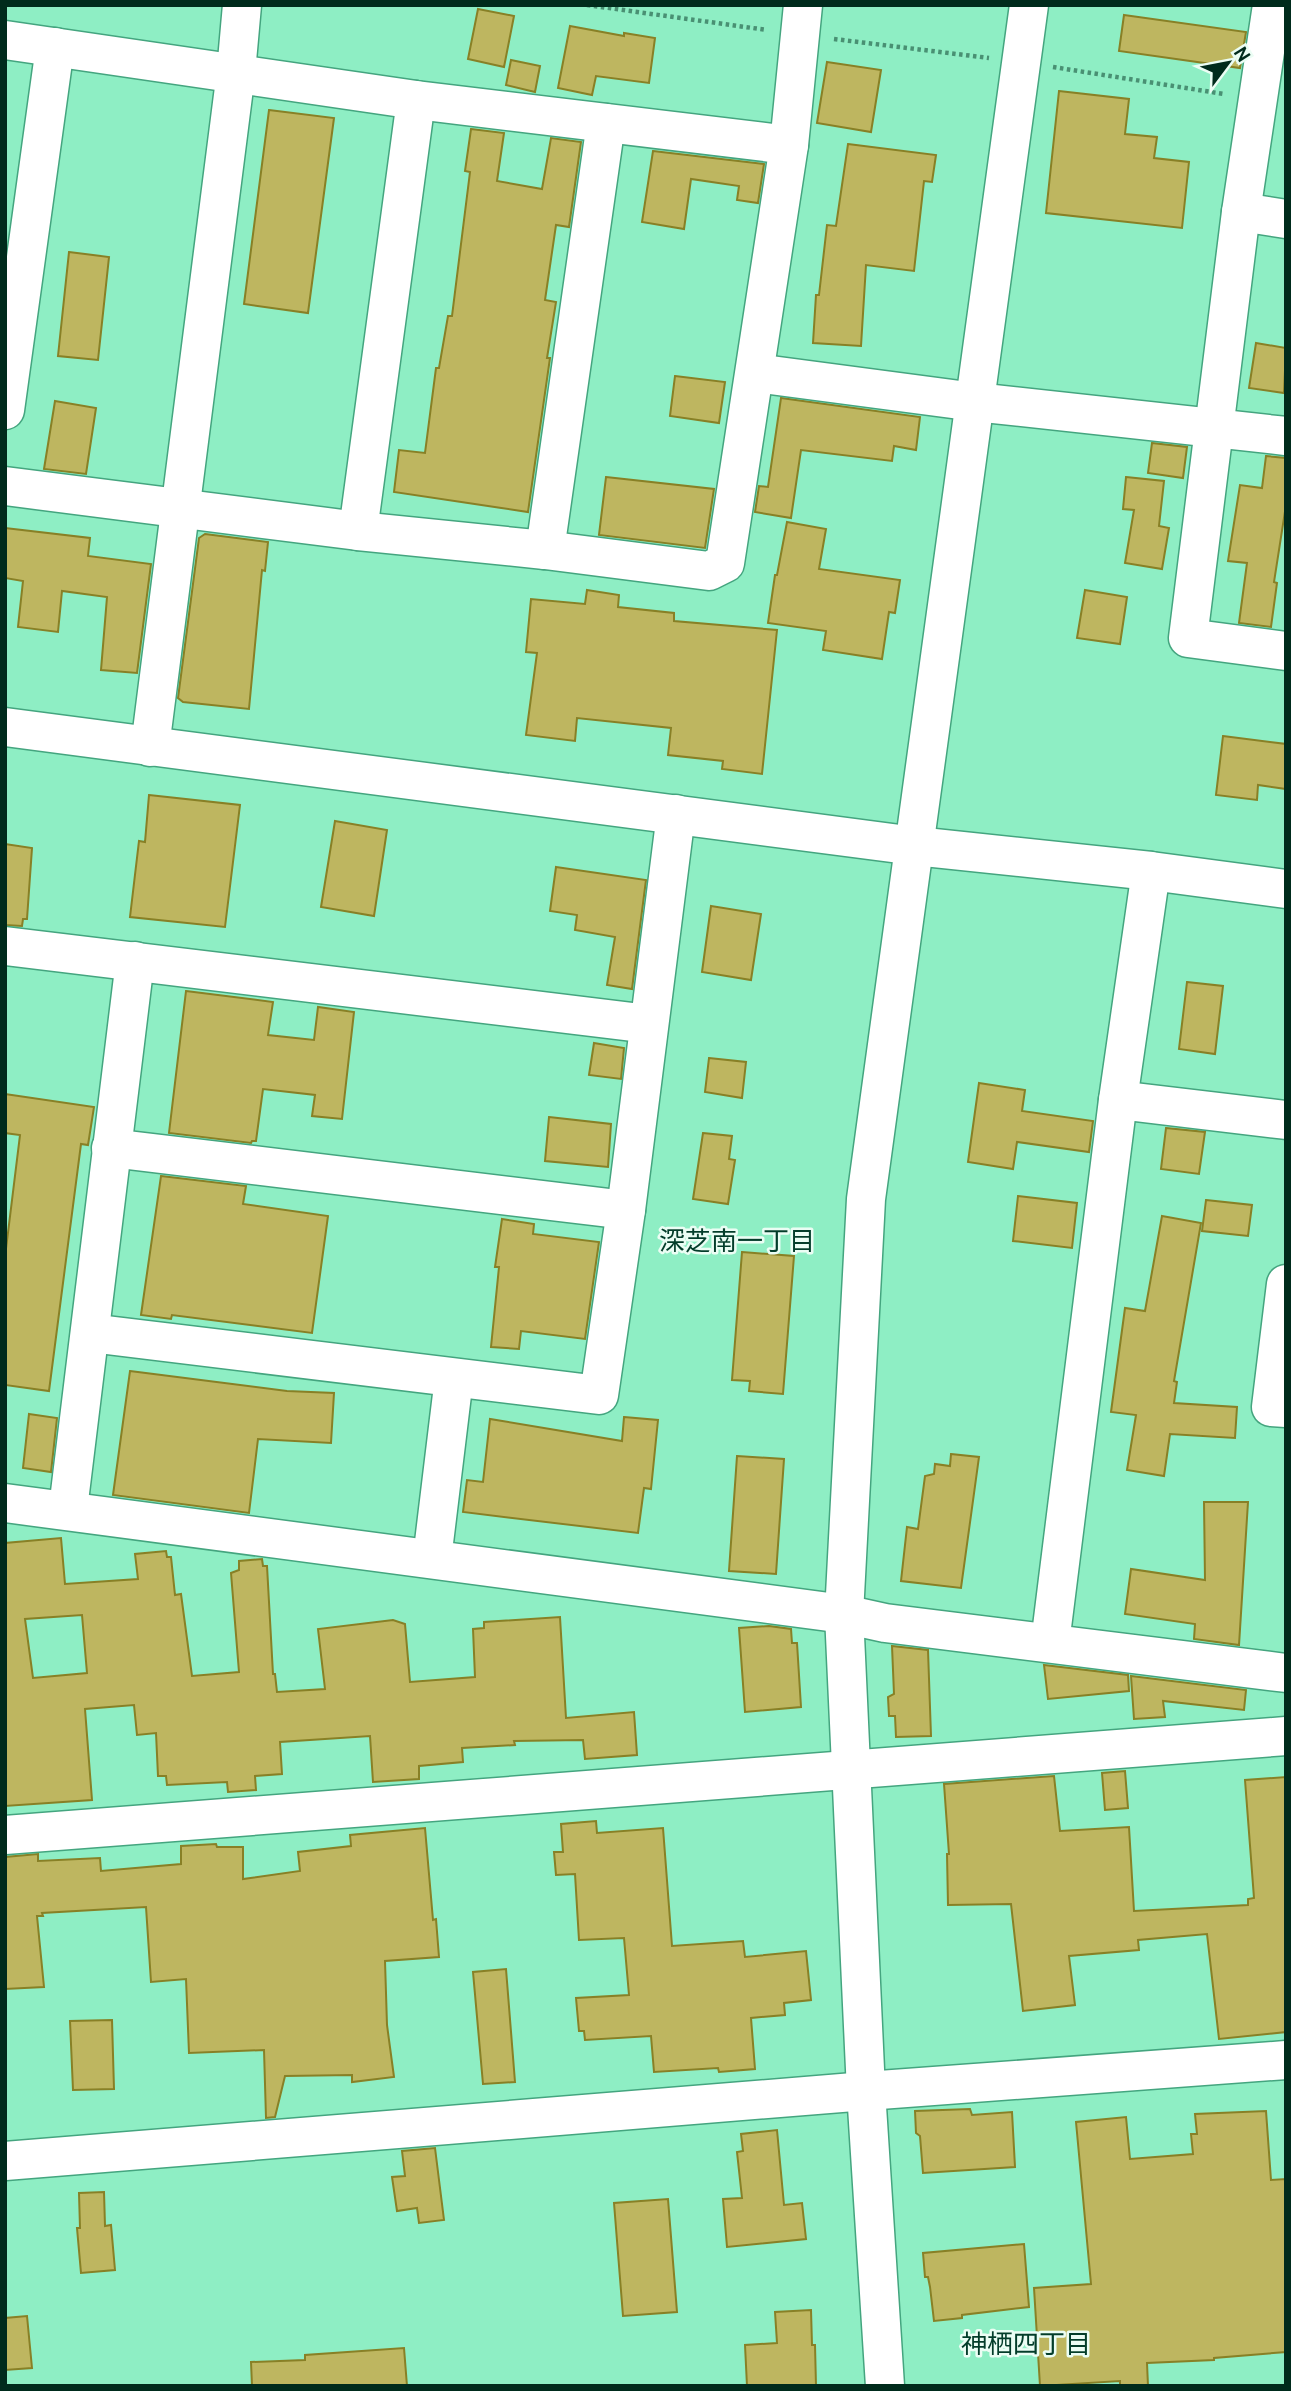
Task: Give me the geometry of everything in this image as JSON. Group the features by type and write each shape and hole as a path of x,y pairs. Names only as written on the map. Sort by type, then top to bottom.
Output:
{"street":[{"path":"150,747 236,72 242,5"},
{"path":"885,2386 866,2091 844,1614 866,1199 1030,5"},
{"path":"1272,5 1241,212 1188,638 1286,651"},
{"path":"5,486 358,531 545,550 709,571 725,563 789,145 802,20"},
{"path":"5,40 416,100 789,145"},
{"path":"5,410 55,47"},
{"path":"358,531 416,100"},
{"path":"545,550 606,123"},
{"path":"1241,212 1286,219"},
{"path":"755,373 975,402 1286,436"},
{"path":"5,727 915,846 1151,871 1286,889"},
{"path":"90,1333 599,1395 626,1210 676,814"},
{"path":"1050,1643 1118,1100 1151,871"},
{"path":"5,946 649,1024"},
{"path":"68,1509 135,961"},
{"path":"1118,1100 1286,1120"},
{"path":"111,1148 626,1210"},
{"path":"1286,1284 1270,1407 1286,1408"},
{"path":"432,1559 454,1378"},
{"path":"5,1503 68,1509 844,1614 885,1623 1286,1673"},
{"path":"5,1835 1286,1736"},
{"path":"5,2161 866,2091 1286,2060"}],"path":[{"path":"587,5 802,20 1021,62 1257,99"}],"building":[{"path":"478,9 514,16 504,67 468,59"},
{"path":"1124,15 1246,32 1240,68 1119,51"},
{"path":"570,26 624,36 624,33 655,38 649,83 596,76 592,95 558,88"},
{"path":"511,60 540,66 535,92 506,85"},
{"path":"827,62 881,70 871,132 817,123"},
{"path":"1059,91 1129,99 1125,134 1157,137 1154,158 1189,162 1182,228 1046,213"},
{"path":"269,110 334,118 308,313 244,304"},
{"path":"471,129 504,133 497,181 542,189 551,138 581,142 569,227 556,225 545,300 556,302 528,512 394,492 399,450 425,453 436,368 439,368 448,316 452,316 470,172 465,171"},
{"path":"848,144 936,155 932,182 924,181 914,271 866,265 861,346 813,343 816,295 819,295 827,225 836,226"},
{"path":"653,151 764,164 758,203 737,200 739,186 691,179 684,229 642,222"},
{"path":"69,252 109,257 98,360 58,356"},
{"path":"1256,343 1286,348 1284,393 1249,388"},
{"path":"675,376 725,382 719,423 670,416"},
{"path":"781,398 920,417 916,450 894,446 892,461 801,450 791,518 755,512 759,486 768,487"},
{"path":"55,401 96,408 86,474 44,469"},
{"path":"1152,443 1187,447 1183,478 1148,473"},
{"path":"1266,456 1286,458 1286,505 1274,582 1277,583 1271,627 1239,623 1247,563 1228,561 1240,485 1262,488"},
{"path":"606,477 714,489 705,548 599,535"},
{"path":"1126,477 1164,481 1159,526 1169,528 1162,569 1125,563 1134,510 1123,509"},
{"path":"787,522 826,529 819,569 900,580 895,613 889,612 882,659 823,650 826,631 768,623"},
{"path":"5,528 90,538 88,556 151,564 137,673 101,670 107,597 62,591 58,632 18,627 23,581 5,578"},
{"path":"205,534 268,542 265,571 262,570 249,709 183,702 178,698 199,538"},
{"path":"587,590 619,595 618,607 674,613 674,621 777,630 762,774 722,769 723,761 668,755 671,728 577,718 575,741 526,735 537,653 526,652 531,599 585,604"},
{"path":"1085,590 1127,597 1120,644 1077,638"},
{"path":"1223,736 1286,744 1286,789 1258,785 1257,800 1216,795"},
{"path":"149,795 240,805 225,927 130,917 139,841 145,842"},
{"path":"335,821 387,830 374,916 321,907"},
{"path":"5,844 32,848 27,919 23,919 22,926 5,925"},
{"path":"556,867 646,880 632,989 607,985 615,937 575,930 577,915 550,911"},
{"path":"711,906 761,914 751,980 702,972"},
{"path":"1187,982 1223,986 1215,1054 1179,1049"},
{"path":"186,991 273,1002 268,1035 314,1040 318,1007 354,1012 342,1119 312,1116 315,1095 263,1089 256,1141 251,1143 169,1133"},
{"path":"594,1043 624,1048 621,1079 589,1075"},
{"path":"709,1058 746,1062 742,1098 705,1092"},
{"path":"979,1083 1025,1090 1022,1111 1093,1121 1089,1152 1017,1142 1013,1169 968,1162"},
{"path":"5,1094 94,1107 88,1145 81,1144 49,1391 5,1385 5,1257 20,1135 5,1133"},
{"path":"549,1117 611,1124 608,1167 545,1161"},
{"path":"1166,1128 1205,1132 1199,1174 1161,1169"},
{"path":"703,1133 732,1136 729,1159 735,1160 728,1204 693,1199"},
{"path":"161,1176 246,1186 243,1204 328,1216 312,1333 172,1315 171,1319 141,1315"},
{"path":"1018,1196 1077,1203 1072,1248 1013,1241"},
{"path":"1206,1200 1252,1205 1248,1236 1202,1231"},
{"path":"1162,1216 1201,1223 1174,1381 1177,1382 1174,1403 1237,1407 1235,1438 1170,1434 1164,1476 1127,1470 1136,1415 1111,1412 1125,1308 1145,1311"},
{"path":"502,1219 534,1224 533,1234 599,1242 585,1339 521,1331 519,1349 491,1347 499,1267 495,1267"},
{"path":"742,1252 794,1256 783,1394 749,1391 750,1381 732,1380"},
{"path":"130,1371 287,1391 334,1393 331,1443 258,1439 249,1513 113,1495"},
{"path":"29,1414 57,1418 51,1472 23,1468"},
{"path":"624,1417 658,1420 651,1489 644,1488 638,1533 463,1512 467,1480 483,1482 490,1419 622,1441"},
{"path":"951,1454 979,1457 961,1588 901,1581 907,1527 918,1529 925,1476 934,1474 935,1464 950,1466"},
{"path":"737,1456 784,1459 776,1574 729,1571"},
{"path":"1204,1502 1248,1502 1239,1645 1194,1639 1195,1624 1125,1614 1131,1569 1205,1580"},
{"path":"61,1538 65,1584 138,1579 135,1554 166,1551 167,1557 171,1557 175,1595 181,1594 192,1676 239,1672 231,1573 239,1570 239,1561 262,1559 263,1566 267,1566 273,1674 277,1692 325,1689 318,1629 393,1620 405,1624 410,1682 475,1677 473,1629 484,1628 484,1622 560,1617 566,1718 634,1712 637,1755 585,1759 583,1740 514,1741 515,1745 462,1748 463,1762 419,1766 419,1779 373,1782 370,1736 280,1742 282,1774 255,1776 256,1790 228,1792 227,1782 167,1785 166,1776 158,1776 156,1733 137,1735 134,1705 85,1709 92,1800 5,1806 5,1543","holes":["82,1615 87,1673 33,1678 25,1619"]},
{"path":"769,1626 791,1629 792,1643 797,1643 801,1707 745,1712 739,1628"},
{"path":"892,1646 928,1650 931,1736 896,1737 895,1716 889,1716 888,1697 894,1694"},
{"path":"1044,1665 1128,1675 1129,1691 1048,1699"},
{"path":"1131,1676 1246,1690 1244,1710 1163,1701 1165,1717 1134,1719"},
{"path":"1125,1771 1128,1808 1105,1810 1102,1773"},
{"path":"1054,1776 1060,1831 1129,1827 1134,1911 1248,1905 1248,1899 1254,1898 1245,1780 1286,1777 1286,2032 1219,2039 1207,1934 1138,1940 1139,1950 1069,1956 1075,2005 1023,2011 1011,1904 948,1905 949,1854 944,1784"},
{"path":"596,1821 597,1833 663,1828 672,1946 743,1941 745,1957 806,1951 811,2000 784,2003 785,2015 751,2018 755,2069 654,2072 651,2036 585,2040 584,2031 579,2031 576,1998 629,1995 624,1938 579,1940 575,1874 556,1875 554,1852 563,1852 561,1824"},
{"path":"425,1828 439,1957 385,1961 387,2025 394,2077 352,2082 352,2075 285,2076 275,2117 266,2118 264,2050 189,2053 186,1979 151,1982 146,1907 42,1913 43,1916 37,1916 44,1987 5,1989 5,1857 38,1854 38,1861 100,1858 101,1871 181,1864 181,1846 216,1844 217,1847 243,1847 243,1879 300,1871 298,1852 351,1846 350,1835"},
{"path":"506,1969 515,2082 483,2084 473,1972"},
{"path":"112,2020 114,2089 73,2090 70,2021"},
{"path":"970,2109 972,2115 1012,2112 1015,2167 923,2173 915,2111"},
{"path":"1266,2111 1271,2180 1286,2179 1286,2352 1214,2360 1147,2363 1148,2386 1120,2386 1120,2381 1040,2386 1034,2288 1091,2284 1076,2122 1126,2117 1130,2159 1193,2154 1191,2134 1197,2134 1195,2114"},
{"path":"777,2130 784,2205 802,2203 806,2239 727,2247 723,2199 742,2198 737,2152 743,2151 741,2134"},
{"path":"435,2148 444,2220 419,2223 417,2208 397,2211 392,2177 405,2176 402,2151"},
{"path":"104,2192 105,2226 111,2225 115,2270 81,2273 77,2228 80,2228 79,2193"},
{"path":"668,2199 677,2312 623,2316 614,2203"},
{"path":"1024,2244 1029,2307 934,2321 923,2253"},
{"path":"811,2310 816,2386 747,2386 745,2345 777,2343 775,2312"},
{"path":"27,2316 32,2368 5,2370 5,2318"},
{"path":"404,2348 407,2386 252,2386 251,2362 305,2360 305,2355"}],"district":[{"name":"深芝南一丁目","path":"737,1241"},
{"name":"神栖四丁目","path":"1026,2344"}]}
